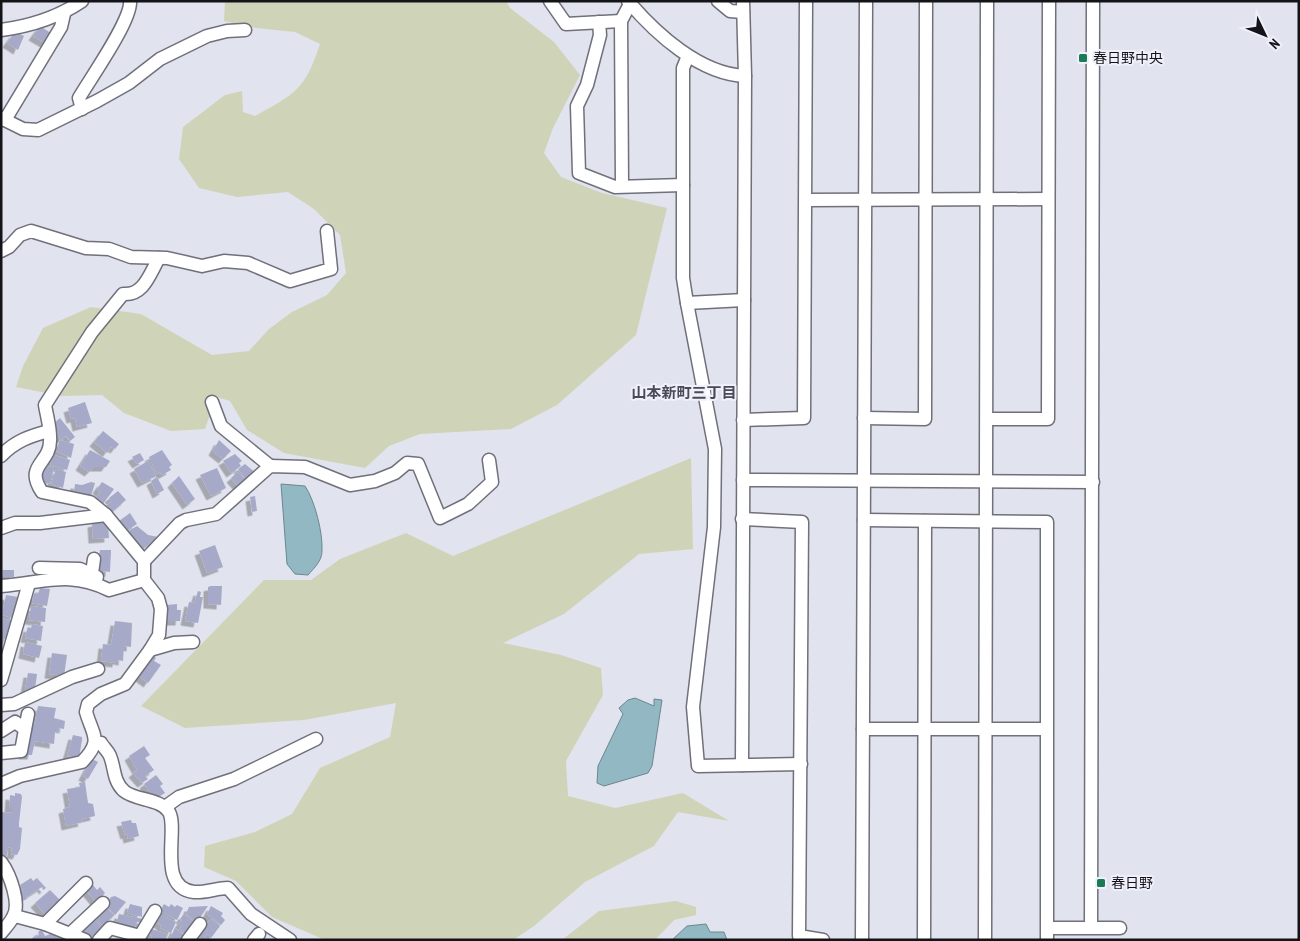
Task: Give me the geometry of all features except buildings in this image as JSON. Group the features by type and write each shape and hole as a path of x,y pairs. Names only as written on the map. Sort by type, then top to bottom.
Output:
{"street":[{"path":"1,30 25,27 64,14 82,1"},
{"path":"82,109 79,98 122,26 131,8 130,1"},
{"path":"550,1 566,24 621,21"},
{"path":"718,1 730,11 743,6 745,76 742,765"},
{"path":"743,420 804,418 806,1"},
{"path":"862,940 866,1"},
{"path":"864,418 925,419 926,1"},
{"path":"986,940 987,1"},
{"path":"988,419 1048,419 1047,199 1049,1"},
{"path":"1091,928 1093,1"},
{"path":"622,186 621,21 629,3 663,36 688,56 729,75 745,76"},
{"path":"64,14 61,27 3,119 23,128 38,130 82,109 129,83 160,59 207,36 228,30 245,30"},
{"path":"599,22 600,35 587,85 577,106 579,173 615,187 683,185"},
{"path":"688,56 684,68 683,278 715,449 714,527 693,707 698,766 801,764"},
{"path":"806,200 988,201 1047,199"},
{"path":"1,251 9,247 20,235 31,231 86,248 108,249 131,257 160,258 202,266 224,261 248,263 290,281 331,269 327,231"},
{"path":"1,784 20,776 82,762 95,744 95,732 86,712 88,704 101,694 125,684 159,635 161,609 158,598 144,580 144,561 106,516 90,502 42,492 35,481 36,470 51,444 45,405 117,300 123,294 132,295 140,291 160,258"},
{"path":"687,303 744,300"},
{"path":"212,402 221,426 234,439 270,466 304,468 350,485 376,481 395,473 407,463 418,464 440,518 468,504 492,482 489,460"},
{"path":"1,456 24,438 49,431"},
{"path":"144,561 180,523 216,514 270,466"},
{"path":"743,480 1093,482"},
{"path":"1,528 15,523 40,523 106,516"},
{"path":"742,519 802,522 799,936 823,940"},
{"path":"864,520 1047,522 1047,934 1091,928 1120,928"},
{"path":"924,940 926,521"},
{"path":"92,574 94,559"},
{"path":"39,568 71,568 92,574 102,580 109,590"},
{"path":"1,586 74,578 93,582 109,590 144,580"},
{"path":"1,680 29,583"},
{"path":"150,650 174,643 193,642"},
{"path":"1,753 21,751 20,725 7,705 44,692 72,678 98,669"},
{"path":"1,731 20,725 28,714"},
{"path":"863,729 1046,729"},
{"path":"165,807 179,797 234,779 316,739"},
{"path":"95,744 101,744 110,756 112,771 124,791 165,807 170,814 172,829 169,858 176,880 186,890 195,892 228,888 251,914 290,940"},
{"path":"1,862 9,873 15,896 15,916 1,933"},
{"path":"45,924 86,883"},
{"path":"71,933 103,903"},
{"path":"99,940 110,928 140,936 154,911"},
{"path":"15,916 71,933 84,940"},
{"path":"188,940 200,924"}],"green space":[{"path":"225,1 506,1 510,8 554,42 580,75 553,128 544,153 561,177 602,193 667,208 636,335 557,405 511,429 420,434 389,446 365,468 284,453 247,430 230,401 216,397 205,429 171,431 124,413 102,395 62,396 16,387 23,366 43,328 91,307 141,314 212,355 249,351 269,329 292,312 327,295 346,273 340,235 314,209 288,192 237,197 199,188 179,159 183,127 225,95 242,91 243,112 255,116 281,101 298,88 304,80 315,59 320,44 295,32 256,28 224,21"},
{"path":"691,458 693,549 639,554 564,614 503,643 561,655 601,668 603,695 566,761 568,796 615,808 683,793 729,821 678,812 654,846 585,882 534,926 513,940 325,940 272,917 236,881 204,867 205,846 255,832 292,814 320,768 390,737 396,703 304,720 185,728 141,706 264,580 311,580 340,559 406,533 453,556"},
{"path":"676,901 696,907 696,915 674,920 655,940 562,940 599,911"}],"water":[{"path":"281,484 305,486 318,517 322,555 308,575 295,574 287,564"},
{"path":"635,698 654,706 654,699 662,700 652,766 648,773 604,786 597,783 598,766 623,714 619,708 628,700"},
{"path":"706,924 710,932 724,932 727,940 672,940 687,926"}],"place":[{"name":"春日野中央","path":"1083,58"},
{"name":"春日野","path":"1101,883"}],"district":[{"name":"山本新町三丁目","path":"684,392"}]}
